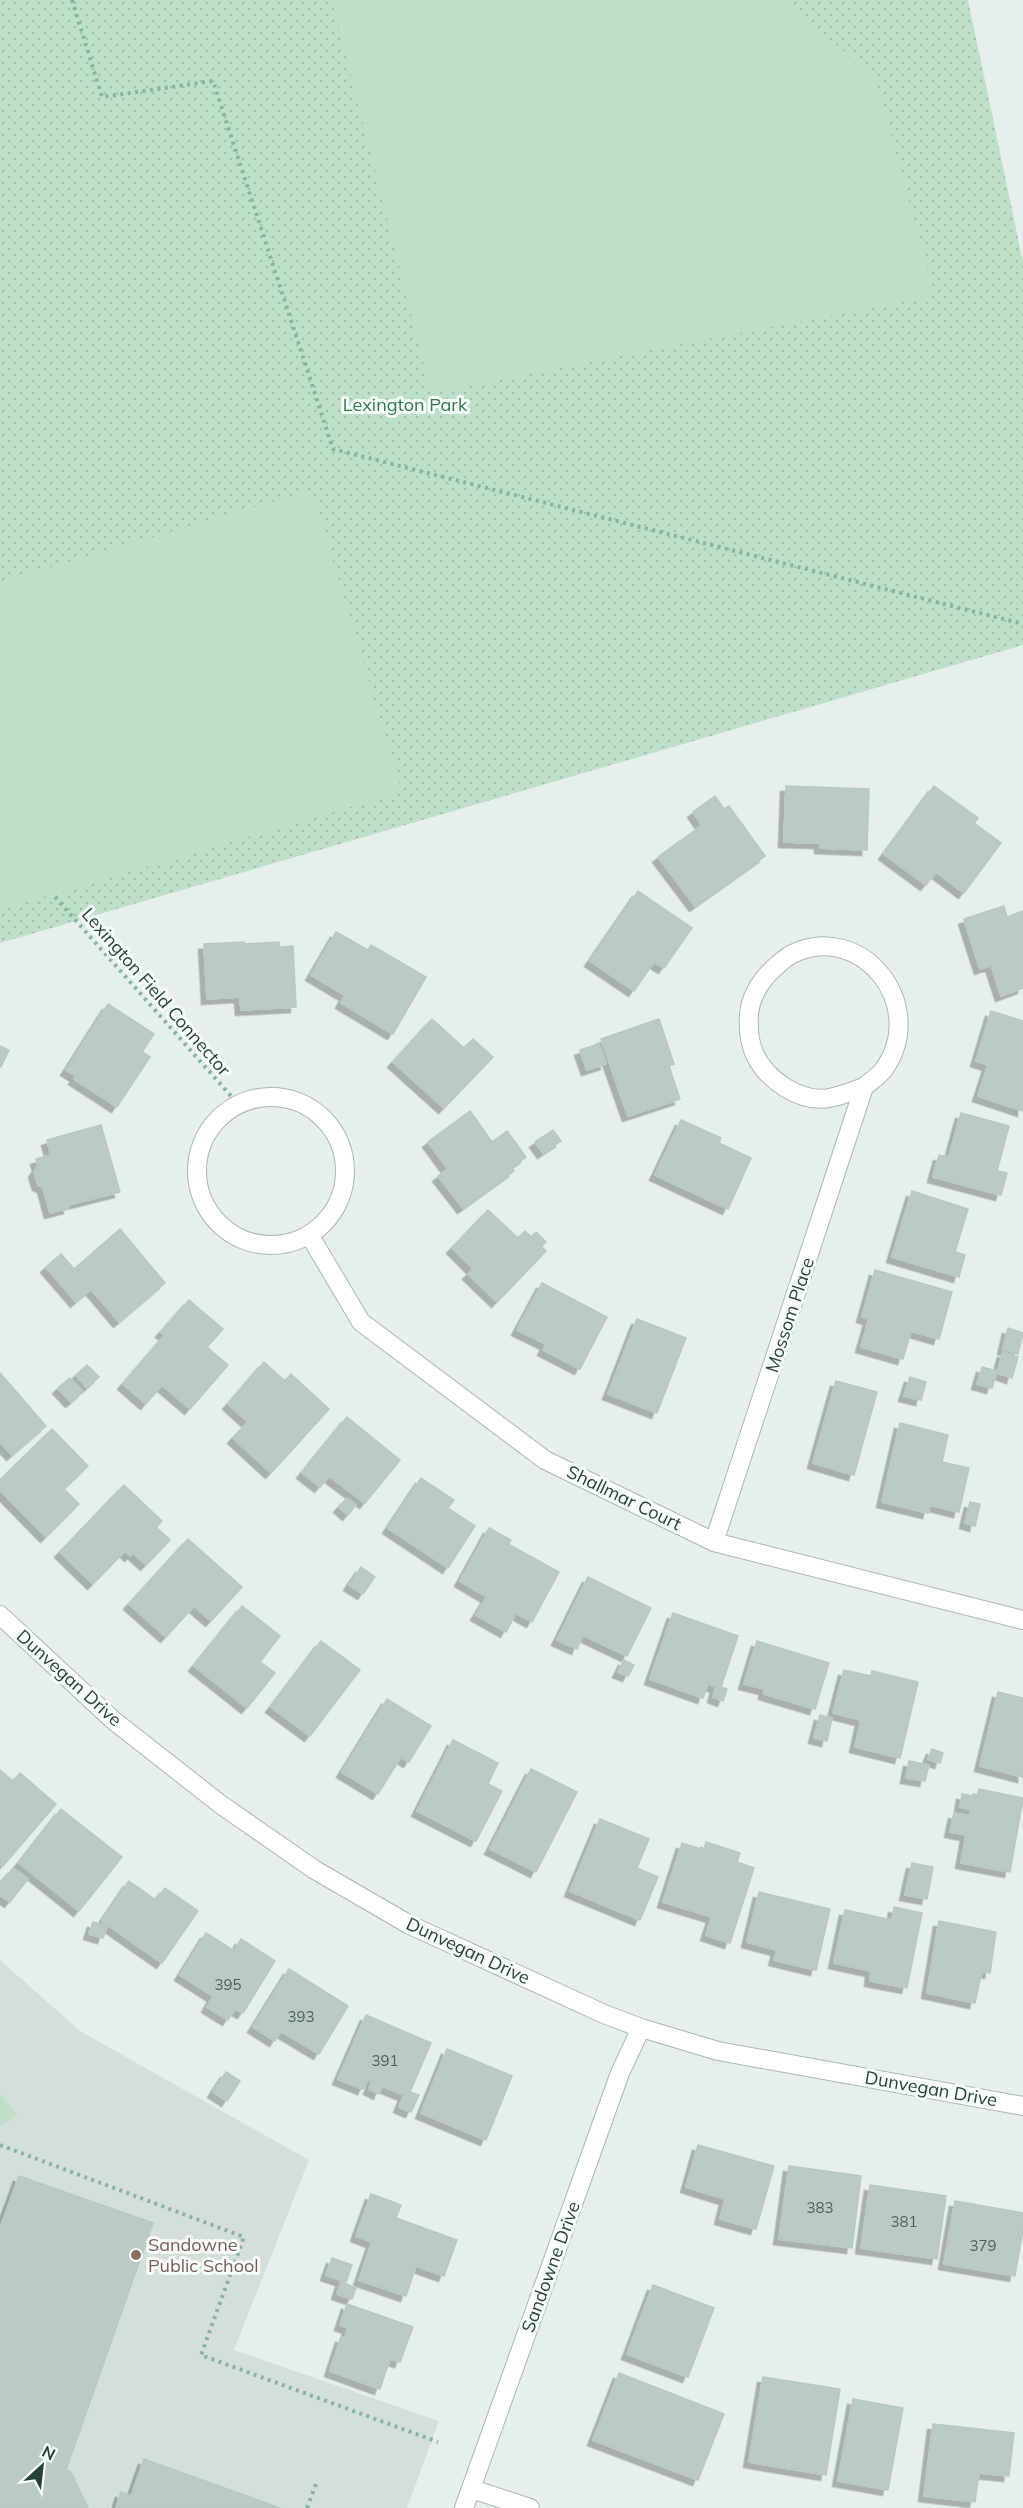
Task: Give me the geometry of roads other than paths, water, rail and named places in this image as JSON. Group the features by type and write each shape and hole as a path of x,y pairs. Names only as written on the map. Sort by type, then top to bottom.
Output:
{"street":[{"name":"Mossom Place","path":"714,1542 864,1087 884,1070 896,1046 900,1018 894,992 874,965 851,952 830,947 804,949 790,955 760,981 750,1005 748,1029 755,1055 778,1083 802,1095 828,1098 864,1087"},
{"path":"279,1097 303,1104 324,1119 339,1141 346,1166 343,1192 338,1206 322,1227 310,1236 276,1246 250,1243 227,1231 213,1219 201,1197 196,1175 200,1149 211,1126 238,1104 253,1098 279,1097"},
{"name":"Shallmar Court","path":"310,1236 361,1322 545,1460 714,1542 1023,1620"},
{"name":"Dunvegan Drive","path":"0,1615 113,1720 220,1804 315,1870 410,1925 604,2014 641,2028 718,2050 1023,2106"},
{"name":"Sandowne Drive","path":"464,2508 620,2073 641,2028"},
{"path":"472,2489 530,2508"}],"place":[{"name":"Sandowne Public School","path":"136,2255"}],"park label":[{"name":"Lexington Park","path":"405,405"}]}
